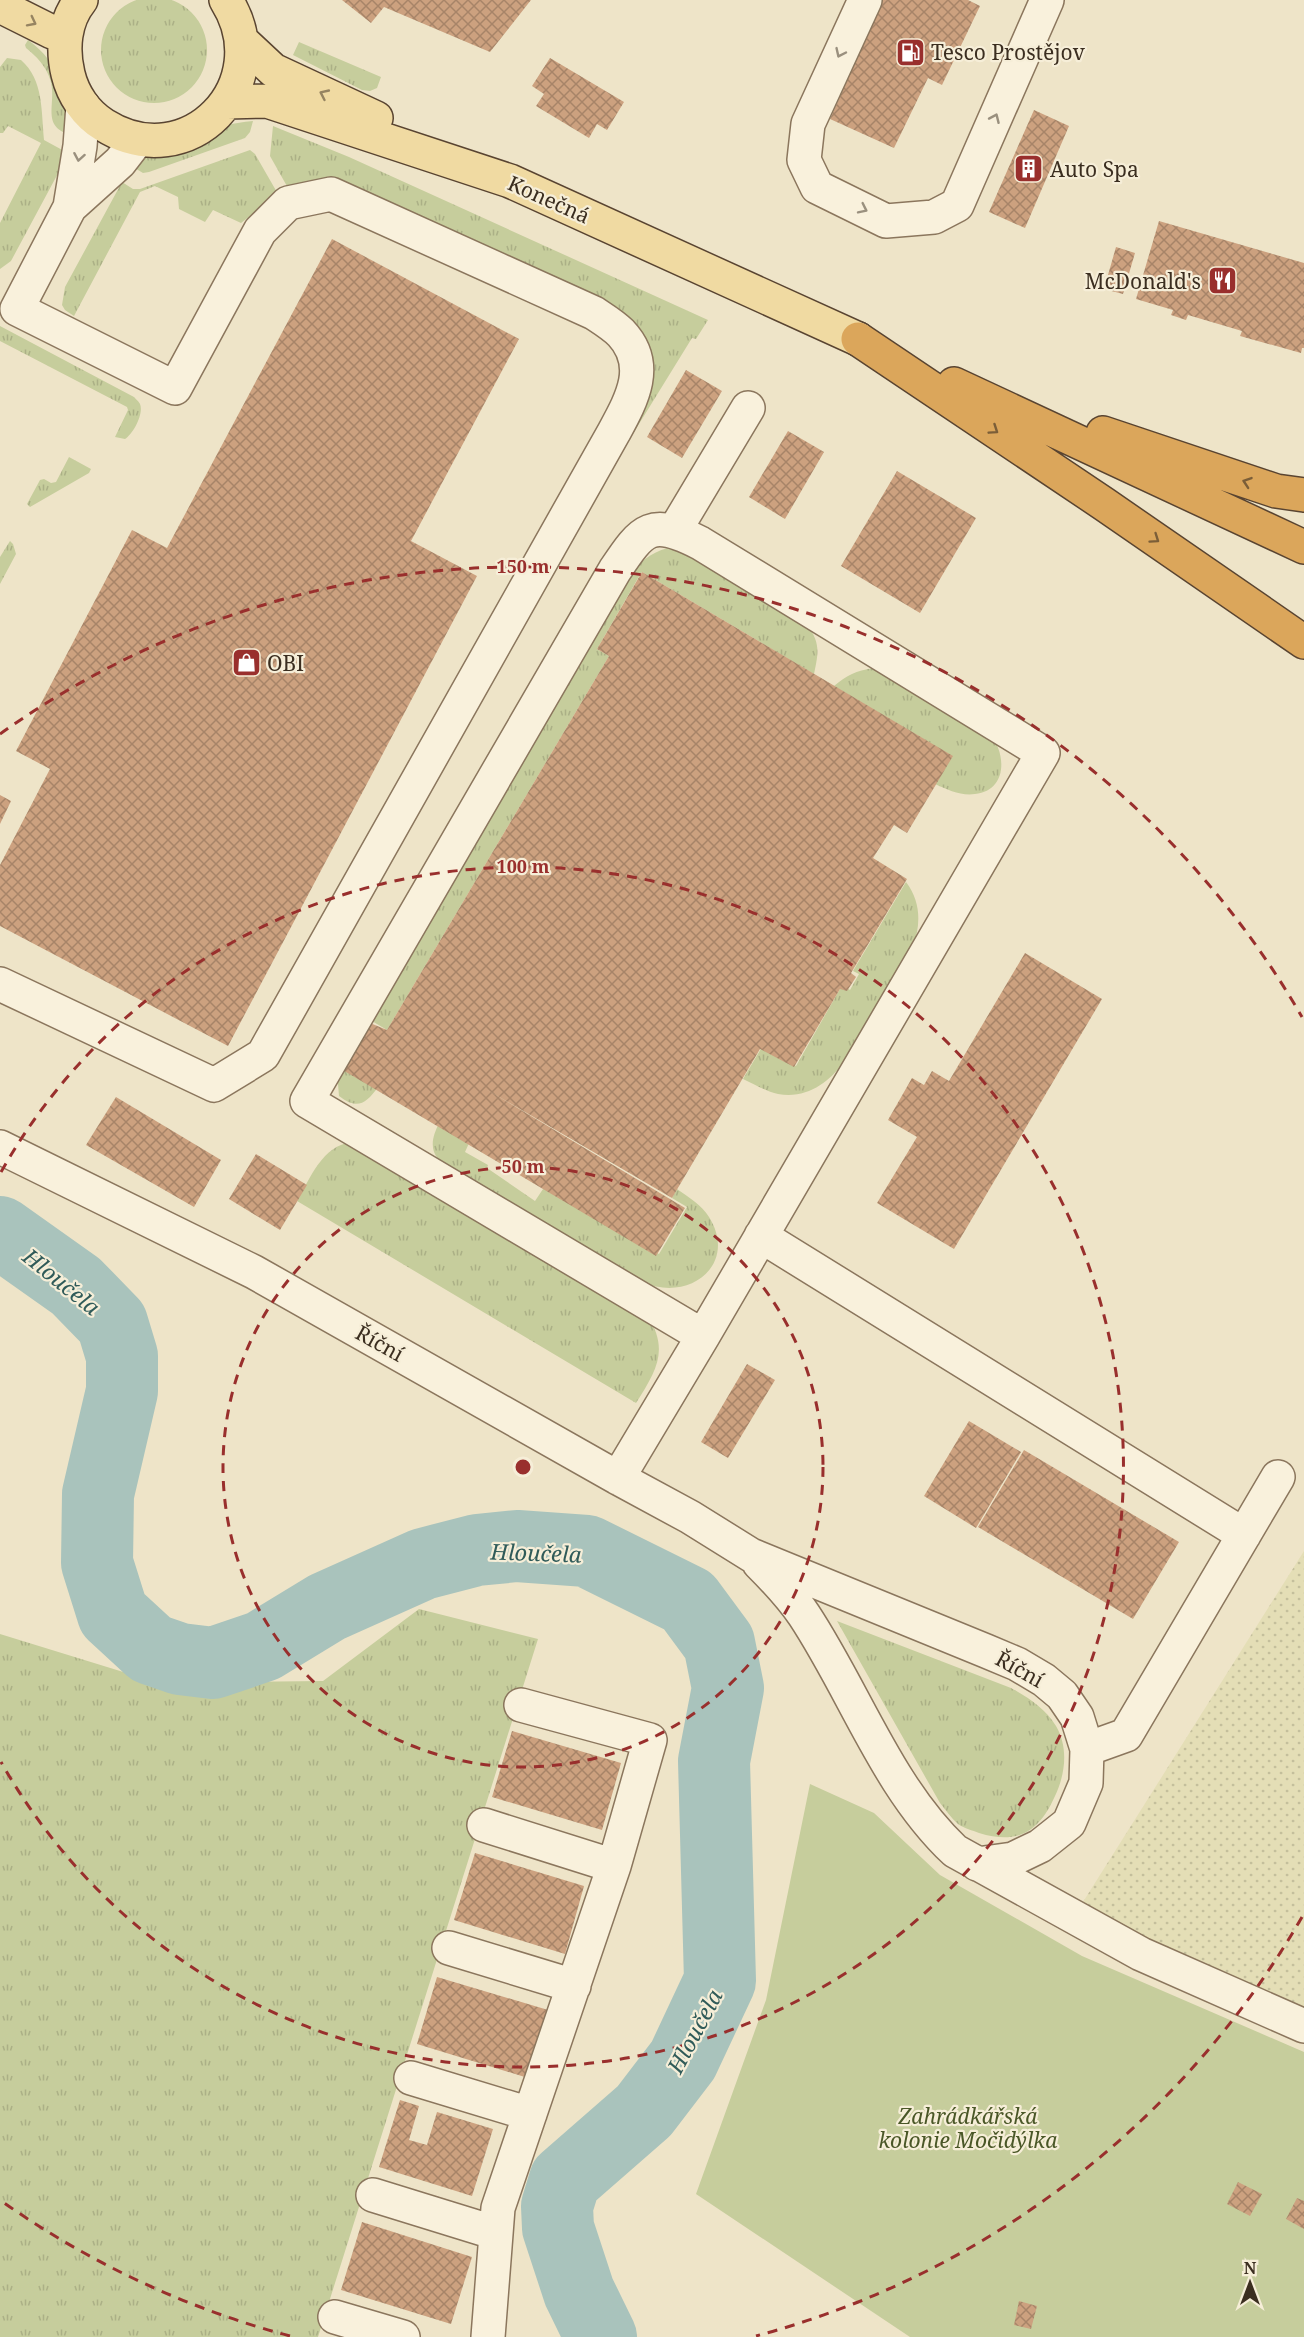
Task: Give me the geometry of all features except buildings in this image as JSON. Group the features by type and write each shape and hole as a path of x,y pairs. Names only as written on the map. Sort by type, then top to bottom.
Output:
{"highway":[{"path":"858,339 1304,547"},
{"path":"858,339 1304,642"},
{"path":"948,381 1276,491 1304,495"}],"main road":[{"path":"81,0 70,19 65,36 64,60 70,85 83,106 98,122 117,133 137,140 163,140 188,134 210,121 227,102 237,83 242,62 242,41 237,20 227,0"},
{"path":"0,6 52,32 65,36"},
{"path":"242,41 273,70 510,181"},
{"name":"Konečná","path":"227,102 267,101 510,181 858,339"}],"street":[{"path":"865,0 808,124 804,160 817,187 886,220 933,217 957,205 1047,0"},
{"path":"0,984 214,1085 263,1055 630,403 638,369 630,345 620,331 594,313 331,194 288,203 260,231 175,388 16,309 70,207 80,146 83,106"},
{"path":"70,207 120,162 137,140"},
{"path":"675,530 748,408"},
{"path":"618,1478 703,1336 1043,753 700,543 675,530 660,529 646,531 625,555 307,1101 703,1336"},
{"name":"Říční","path":"0,1147 254,1272 690,1517 751,1555 1017,1664 1044,1680 1062,1695 1077,1717 1088,1749 1086,1783 1069,1823 1040,1846 1013,1859 977,1864"},
{"path":"761,1236 1244,1535"},
{"path":"1088,1749 1126,1735 1278,1477"},
{"name":"Říční","path":"751,1555 781,1585 804,1615 874,1739 933,1830 955,1851 1141,1954 1304,2026"},
{"path":"488,2337 498,2208 614,1866 650,1740 521,1705"},
{"path":"484,1825 614,1866"},
{"path":"449,1948 573,1986"},
{"path":"411,2078 530,2114"},
{"path":"373,2195 496,2232"},
{"path":"335,2317 403,2337"}],"shaded area":[{"path":"1304,1551 1304,2010 1071,1921"}],"green space":[{"path":"154,-3 174,1 191,13 203,30 207,50 203,70 191,87 174,99 154,103 134,99 117,87 105,70 101,50 105,30 117,13 134,1"},
{"path":"28,40 48,59 55,70 64,94 71,135 61,131 52,120 50,79 40,62 26,48"},
{"path":"299,42 381,77 377,88 370,91 362,90 293,55"},
{"path":"7,58 21,60 34,77 40,97 44,140 66,152 62,166 11,261 0,269 0,223 41,143 8,126 3,133 0,133 0,67"},
{"path":"253,121 250,132 245,138 149,172 143,173 133,167 145,157 173,141 205,130"},
{"path":"273,126 349,157 708,320 696,339 692,338 573,531 649,388 653,360 641,334 311,182 299,183 288,188 270,156"},
{"path":"250,150 255,154 278,194 241,223 213,210 205,222 179,209 178,197 155,186 140,192 74,316 65,310 62,305 65,287 122,182 133,189 140,189"},
{"path":"0,326 134,397 140,403 141,408 137,423 131,433 125,439 115,437 128,410 127,407 0,341"},
{"path":"69,457 91,469 89,473 30,507 27,504 40,480 56,482"},
{"path":"10,541 16,554 0,584 0,557"},
{"path":"668,548 686,550 807,624 817,648 814,674 642,572 597,649 609,656 387,1030 372,1021 370,1023 378,1087 369,1098 361,1103 356,1104 345,1100 339,1096 337,1072 627,578 645,559"},
{"path":"873,668 987,731 996,742 1001,761 1001,770 993,786 986,791 965,794 935,784 952,756 834,686 852,674"},
{"path":"906,882 915,897 918,913 913,947 838,1070 816,1088 789,1095 765,1090 743,1079 762,1047 796,1066 840,989 844,986 850,990 859,974 853,971"},
{"path":"439,1123 470,1141 465,1152 488,1165 487,1168 535,1201 545,1186 659,1254 687,1207 672,1198 677,1189 699,1205 709,1217 717,1234 718,1250 713,1264 704,1275 692,1283 677,1287 660,1287 643,1282 438,1159 435,1155 433,1141"},
{"path":"352,1142 647,1315 658,1339 658,1360 636,1403 297,1201 325,1156 342,1145"},
{"path":"419,1609 538,1639 318,2337 0,2337 0,1634 159,1683 323,1681"},
{"path":"837,1621 1011,1688 1030,1699 1047,1714 1056,1726 1063,1743 1063,1770 1049,1808 1034,1827 1016,1836 1005,1837 979,1833 955,1822 940,1803"},
{"name":"Zahrádkářská kolonie Močidýlka","path":"810,1784 874,1813 940,1875 1082,1956 1304,2052 1304,2337 910,2337 696,2194 766,2000"}],"waterway":[{"name":"Hloučela","path":"0,1232 76,1286 112,1323 122,1356 122,1391 98,1494 97,1563 113,1614 151,1649 180,1659 213,1663 263,1646 327,1607 423,1564 477,1550 517,1546 587,1551 688,1601 719,1643 728,1688 714,1761 720,1981 683,2060 644,2111 565,2180 557,2206 558,2228 579,2292 601,2337"}],"place":[{"name":"Tesco Prostějov","path":"910,52"},
{"name":"Auto Spa","path":"1029,169"},
{"name":"McDonald's","path":"1222,281"},
{"name":"OBI","path":"246,663"}]}
